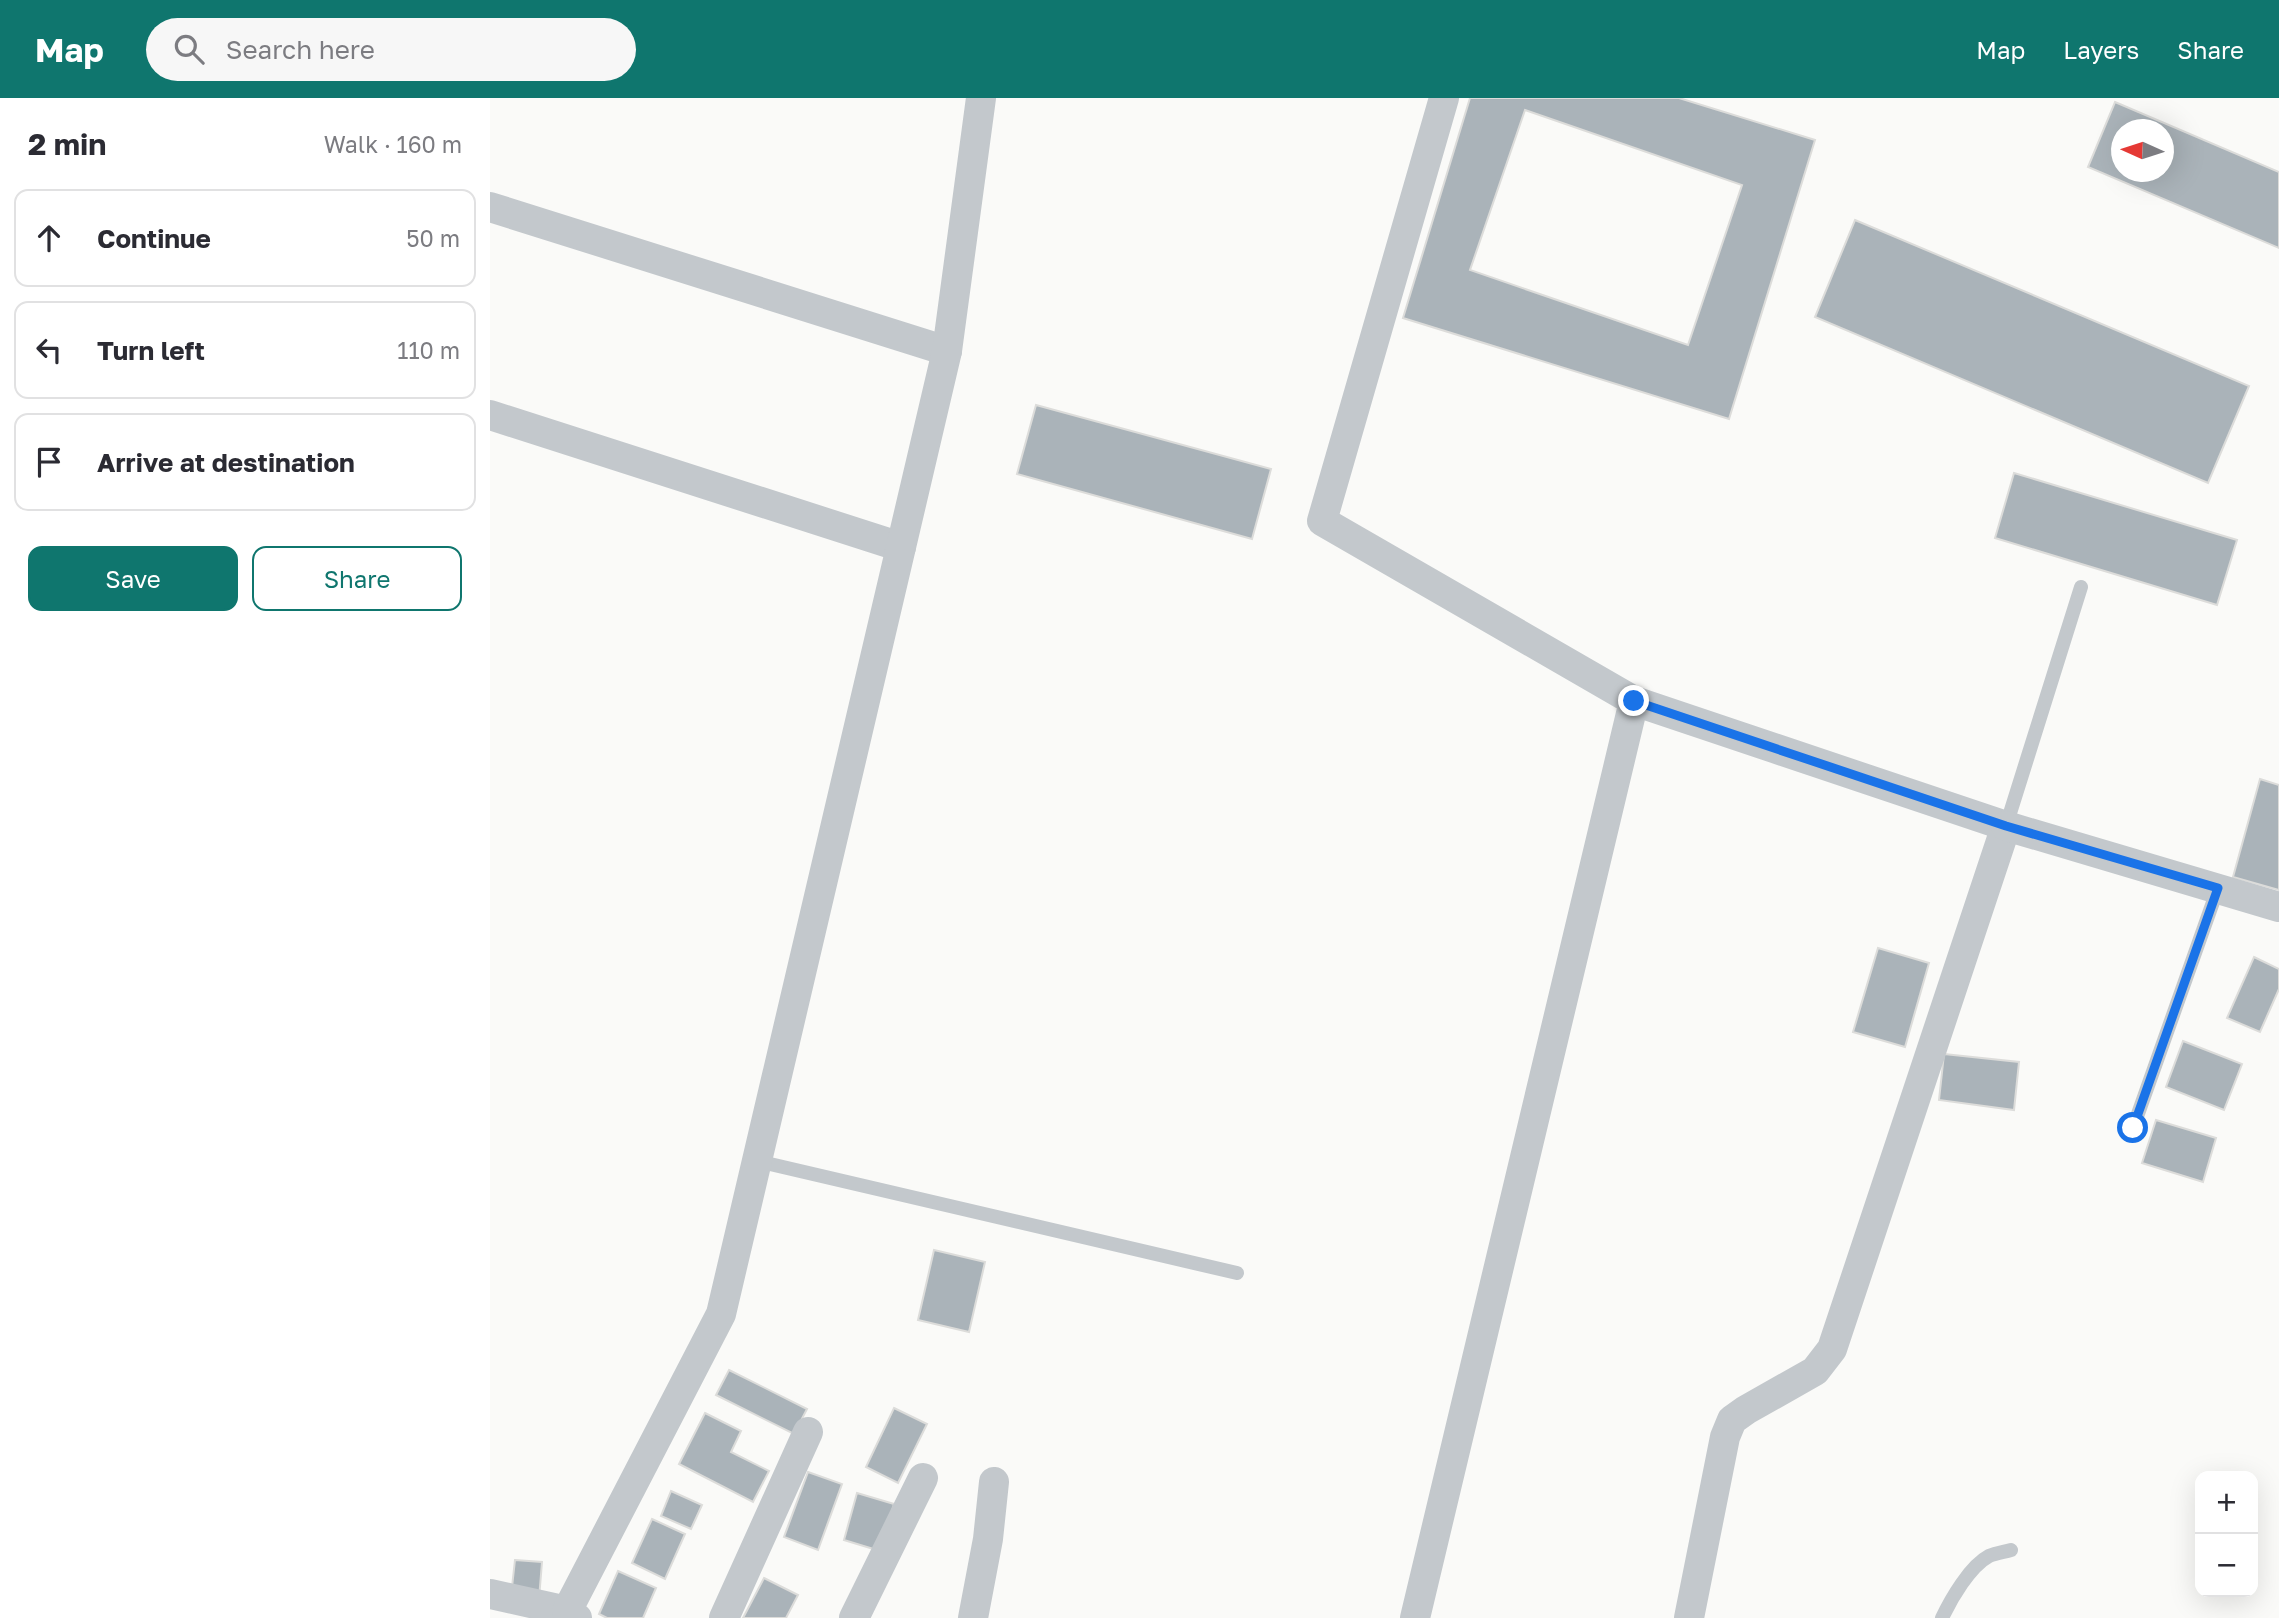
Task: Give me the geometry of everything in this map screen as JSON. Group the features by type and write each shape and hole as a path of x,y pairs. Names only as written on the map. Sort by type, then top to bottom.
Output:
{"street":[{"path":"1444,98 1322,520 1634,701 2006,826 2279,907"},
{"path":"490,1594 572,1614 721,1314 947,351 975,100"},
{"path":"490,207 947,351"},
{"path":"490,415 901,547"},
{"path":"1415,1618 1634,701"},
{"path":"1689,1618 1725,1437 1732,1420 1815,1371 1832,1349 2006,826"},
{"path":"724,1618 808,1432"},
{"path":"854,1618 923,1478"},
{"path":"973,1618 988,1539 994,1482"}],"lane":[{"path":"2006,826 2081,587"},
{"path":"2133,1128 2218,888"},
{"path":"757,1161 1237,1273"},
{"path":"1942,1618 1970,1574 1988,1557 2011,1550"}],"building":[{"path":"1470,98 1679,98 1815,140 1729,419 1403,318","holes":["1525,110 1742,185 1688,345 1470,270"]},
{"path":"2115,102 2155,119 2111,119 2111,177 2088,167"},
{"path":"2174,127 2279,172 2279,248 2123,182 2174,182"},
{"path":"1855,220 2249,386 2208,483 1815,317"},
{"path":"1036,405 1271,469 1252,539 1017,474"},
{"path":"2014,473 2237,540 2217,605 1995,538"},
{"path":"2260,779 2279,785 2279,890 2233,877"},
{"path":"1878,948 1929,963 1905,1047 1853,1032"},
{"path":"2254,957 2279,969 2279,989 2260,1032 2227,1018"},
{"path":"2183,1041 2242,1064 2224,1110 2166,1087"},
{"path":"1944,1054 2019,1062 2014,1110 1939,1100"},
{"path":"2156,1120 2216,1138 2203,1182 2142,1163"},
{"path":"934,1250 985,1262 969,1332 918,1320"},
{"path":"729,1370 807,1409 794,1434 716,1395"},
{"path":"894,1408 927,1424 898,1483 866,1467"},
{"path":"705,1413 741,1431 731,1452 769,1471 753,1502 679,1464"},
{"path":"808,1472 842,1484 818,1550 784,1537"},
{"path":"671,1491 702,1505 691,1529 661,1516"},
{"path":"857,1493 894,1504 880,1551 844,1540"},
{"path":"652,1519 685,1534 665,1579 632,1563"},
{"path":"515,1560 542,1562 539,1599 511,1596"},
{"path":"618,1571 656,1588 643,1618 607,1618 599,1614"},
{"path":"764,1578 798,1595 786,1618 743,1618"}],"route":[{"path":"1634,701 2006,826 2218,888 2133,1128"}]}
